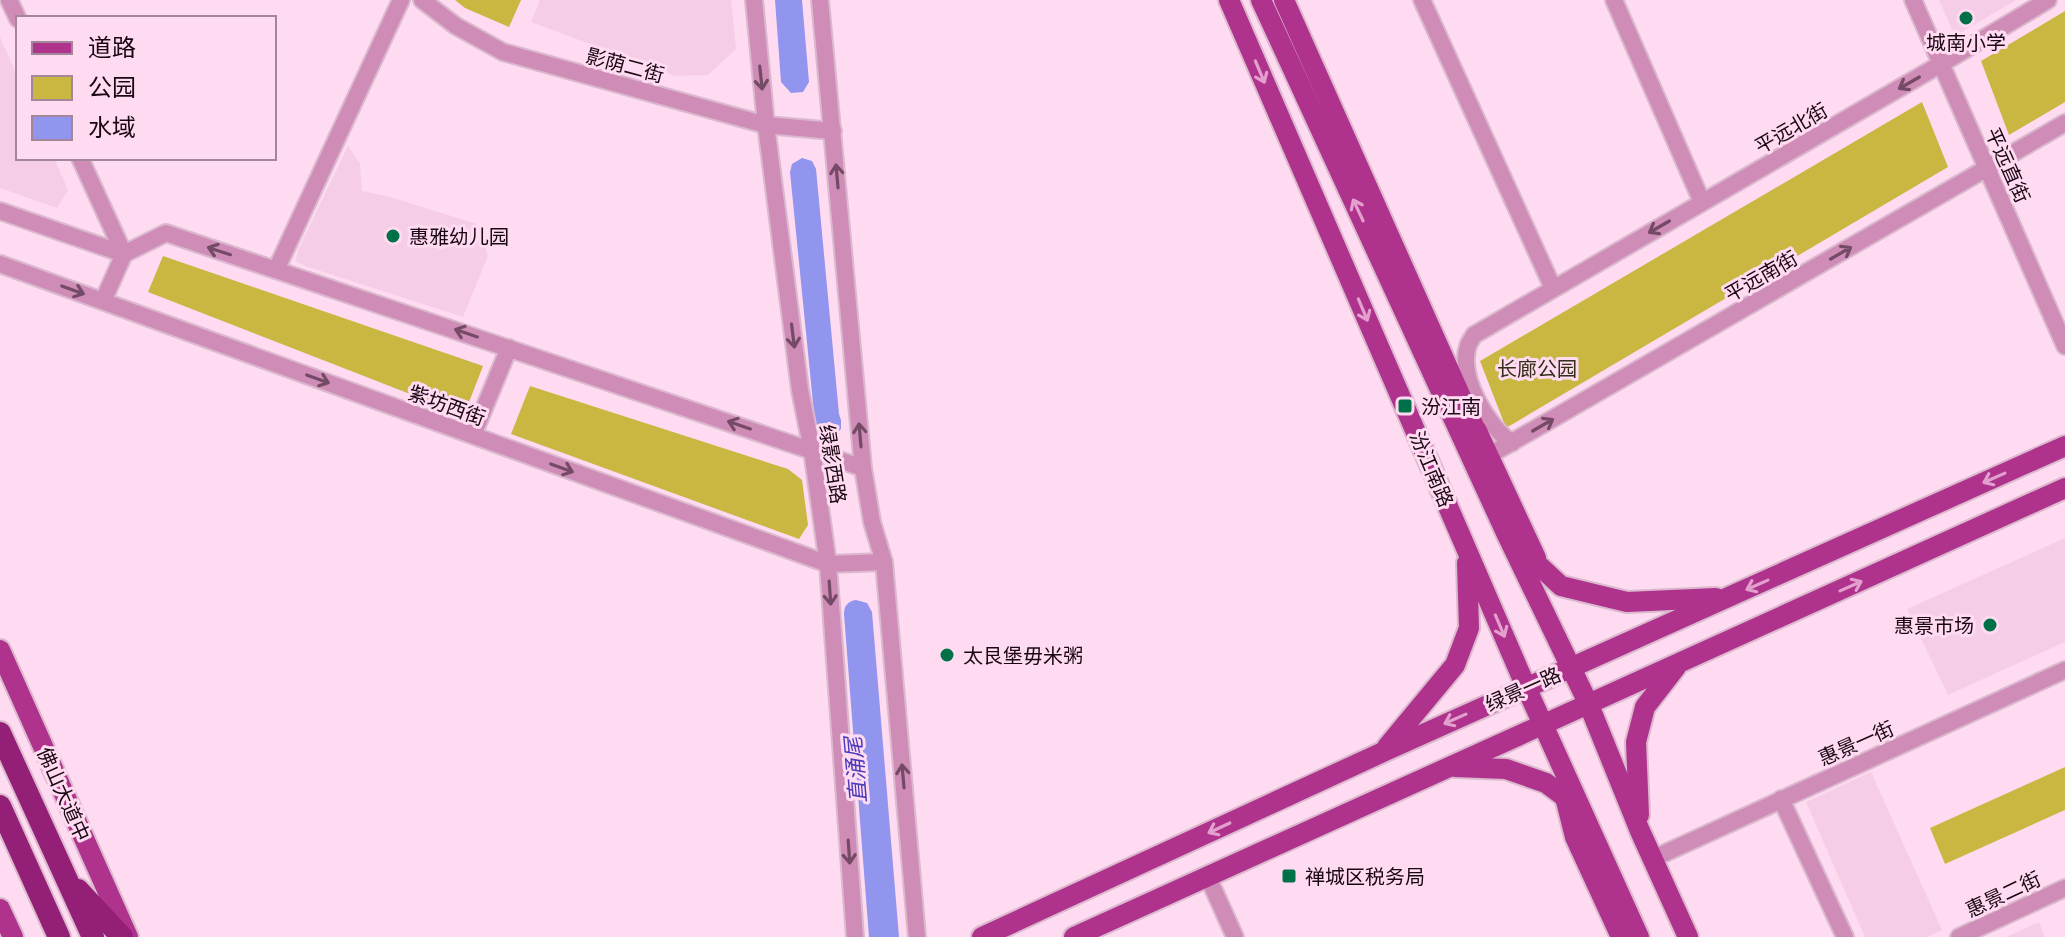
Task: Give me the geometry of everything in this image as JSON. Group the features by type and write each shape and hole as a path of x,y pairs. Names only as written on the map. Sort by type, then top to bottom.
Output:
{"highway":[{"name":"佛山大道中","path":"0,733 93,937"},
{"path":"0,806 57,935"},
{"path":"64,874 122,937"}],"main road":[{"name":"汾江南路","path":"1229,0 1543,725 1573,803 1639,937"},
{"name":"汾江南路","path":"1261,0 1482,460 1507,535 1589,705 1640,831"},
{"path":"1284,0 1474,426 1482,460 1541,569"},
{"name":"绿景一路","path":"982,937 1526,687 2065,446"},
{"name":"绿景一路","path":"1074,937 2065,488"},
{"path":"1507,535 1561,586 1627,602 1728,598"},
{"path":"1383,752 1455,665 1469,628 1467,551"},
{"name":"佛山大道中","path":"0,650 128,937"},
{"path":"1678,665 1645,707 1636,742 1638,800 1640,831 1688,937"},
{"path":"1451,767 1506,769 1546,783 1573,803 1575,837 1621,937"},
{"path":"1638,800 1701,937"},
{"path":"0,909 13,937"}],"street":[{"path":"276,270 401,0"},
{"name":"影荫二街","path":"422,0 456,26 503,52 766,125 833,131"},
{"name":"绿影西路","path":"754,0 766,125 800,390 828,564 855,937"},
{"name":"绿影西路","path":"820,0 863,468 872,522 884,562 917,937"},
{"path":"1422,0 1553,288"},
{"path":"1614,0 1702,202"},
{"name":"平远直街","path":"1913,0 2065,346"},
{"name":"平远北街","path":"1442,353 2048,0"},
{"name":"平远南街","path":"1482,460 2065,123"},
{"path":"81,160 124,254"},
{"path":"0,211 124,254"},
{"path":"103,301 124,254 166,233 863,468"},
{"name":"紫坊西街","path":"0,264 828,564 884,562"},
{"path":"1474,335 1467,347 1467,378 1487,419 1512,443"},
{"path":"473,435 509,348"},
{"name":"惠景一街","path":"1663,854 2065,670"},
{"path":"1781,799 1845,937"},
{"path":"1208,877 1235,937"},
{"name":"惠景二街","path":"1959,937 2065,888"}],"shaded area":[{"path":"540,0 731,0 736,49 708,75 675,76 531,22"},
{"name":"城南小学","path":"1939,0 2016,0 1955,36"},
{"path":"0,37 16,73 16,160 55,160 68,190 57,208 0,188"},
{"name":"惠雅幼儿园","path":"348,146 360,164 362,191 477,224 488,256 463,317 296,261 299,248"},
{"name":"惠景市场","path":"2065,538 2065,642 1948,695 1907,609"},
{"path":"1871,772 1942,930 1927,937 1865,937 1806,802"},
{"path":"2039,922 2045,937 2006,937"}],"green space":[{"path":"455,0 521,0 509,27 465,8"},
{"path":"2065,11 2065,102 2009,135 1981,61"},
{"name":"长廊公园","path":"1922,102 1948,167 1506,428 1480,361"},
{"path":"163,256 483,366 464,415 148,292"},
{"path":"530,386 788,469 802,480 808,525 799,539 511,434"},
{"path":"2065,767 2065,810 1945,864 1930,828"}],"water":[{"path":"775,0 802,0 809,82 803,92 791,93 781,82"},
{"path":"802,158 812,161 816,169 841,420 841,429 829,436 816,433 790,172 792,164"},
{"path":"856,600 867,603 872,612 899,937 869,937 844,614 847,604"}],"place":[{"name":"城南小学","path":"1966,18"},
{"name":"惠雅幼儿园","path":"393,236"},
{"name":"汾江南","path":"1405,406"},
{"name":"惠景市场","path":"1990,625"},
{"name":"太艮堡毋米粥","path":"947,655"},
{"name":"禅城区税务局","path":"1289,876"}],"water label":[{"name":"直涌尾","path":"855,770"}]}
